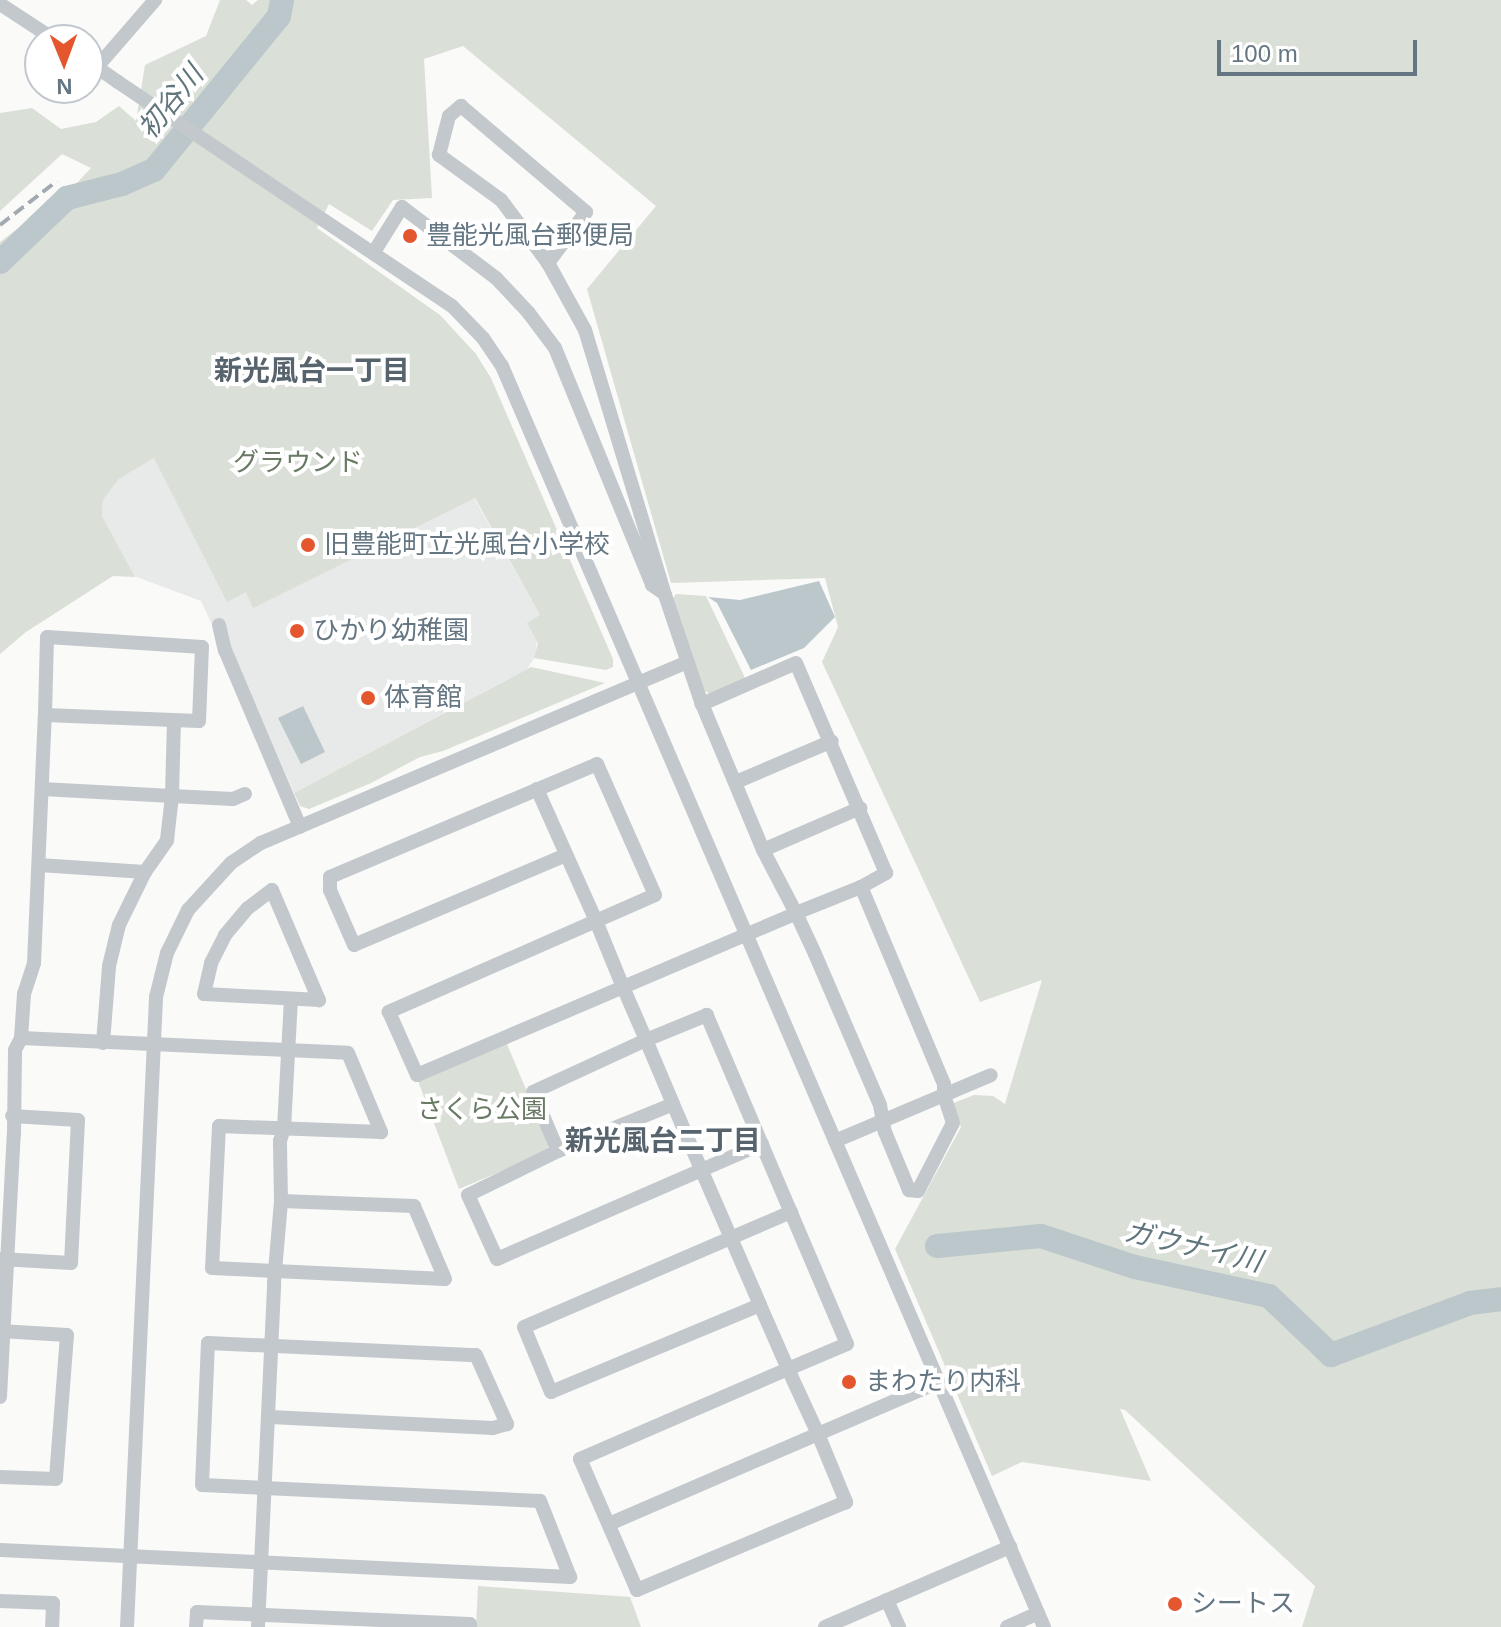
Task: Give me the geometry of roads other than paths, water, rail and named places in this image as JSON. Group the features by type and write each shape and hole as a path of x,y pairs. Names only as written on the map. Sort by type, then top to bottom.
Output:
{"street":[{"path":"104,53 155,0"},
{"path":"0,4 31,24"},
{"path":"104,72 452,306 492,349 509,381 1041,1620 1007,1627"},
{"path":"548,263 586,212 461,106 449,116 439,155 501,200 548,263 585,330 665,595 702,704 763,850 796,913 884,1120 885,1132 909,1190 918,1191 953,1123 944,1095 944,1084 861,887"},
{"path":"374,252 402,207 496,278 528,312 555,348 652,585 665,595"},
{"path":"219,625 225,650 300,827"},
{"path":"0,1397 5,1187 15,1050 21,1038 24,994 34,963 47,637 202,647 199,721 45,715"},
{"path":"127,1627 154,1044 161,974 188,910 231,863 261,843 687,662"},
{"path":"566,855 354,945 330,890 330,877 597,764 655,895 389,1012 417,1075 861,887 886,873 796,663 702,704"},
{"path":"103,1043 109,966 119,925 145,872 167,840 172,796 174,721"},
{"path":"736,782 832,741"},
{"path":"42,789 233,799 245,794"},
{"path":"537,789 596,921 623,987 646,1040 673,1104 788,1369 818,1434 846,1502 637,1590 580,1459 788,1369 847,1344 707,1015 646,1040 533,1092 558,1151"},
{"path":"763,850 860,808"},
{"path":"39,865 145,872"},
{"path":"272,890 319,1000 291,999 204,994 211,963 225,935 248,908 272,890"},
{"path":"259,1620 271,1344 281,1201 280,1141 284,1128 291,999"},
{"path":"21,1038 348,1053 381,1132 219,1126 212,1268 445,1279 414,1206 281,1201"},
{"path":"835,1141 991,1075"},
{"path":"673,1104 558,1151 468,1195 497,1259 762,1144"},
{"path":"3,1259 71,1263 78,1120 12,1116"},
{"path":"760,1305 551,1392 524,1327 791,1212"},
{"path":"0,1477 56,1479 67,1335 2,1331"},
{"path":"0,1550 570,1577 540,1501 202,1485 208,1343 476,1355 507,1424 493,1428 270,1417"},
{"path":"609,1524 939,1382"},
{"path":"825,1627 1010,1547"},
{"path":"887,1600 899,1627"},
{"path":"0,1601 53,1603 52,1627"},
{"path":"196,1627 197,1612 259,1620 470,1624 470,1627"}],"waterway":[{"name":"初谷川","path":"0,262 67,198 122,184 154,170 279,16 282,0"},
{"name":"ガウナイ川","path":"937,1246 1041,1236 1135,1267 1269,1296 1331,1355 1470,1303 1501,1299"}],"railway":[{"path":"0,225 57,181"}],"place":[{"name":"豊能光風台郵便局","path":"410,236"},
{"name":"旧豊能町立光風台小学校","path":"308,545"},
{"name":"ひかり幼稚園","path":"297,631"},
{"name":"体育館","path":"368,698"},
{"name":"まわたり内科","path":"849,1382"},
{"name":"シートス","path":"1175,1604"}],"district":[{"name":"新光風台一丁目","path":"312,371"},
{"name":"新光風台二丁目","path":"663,1141"}],"park label":[{"name":"グラウンド","path":"298,463"},
{"name":"さくら公園","path":"482,1110"}]}
